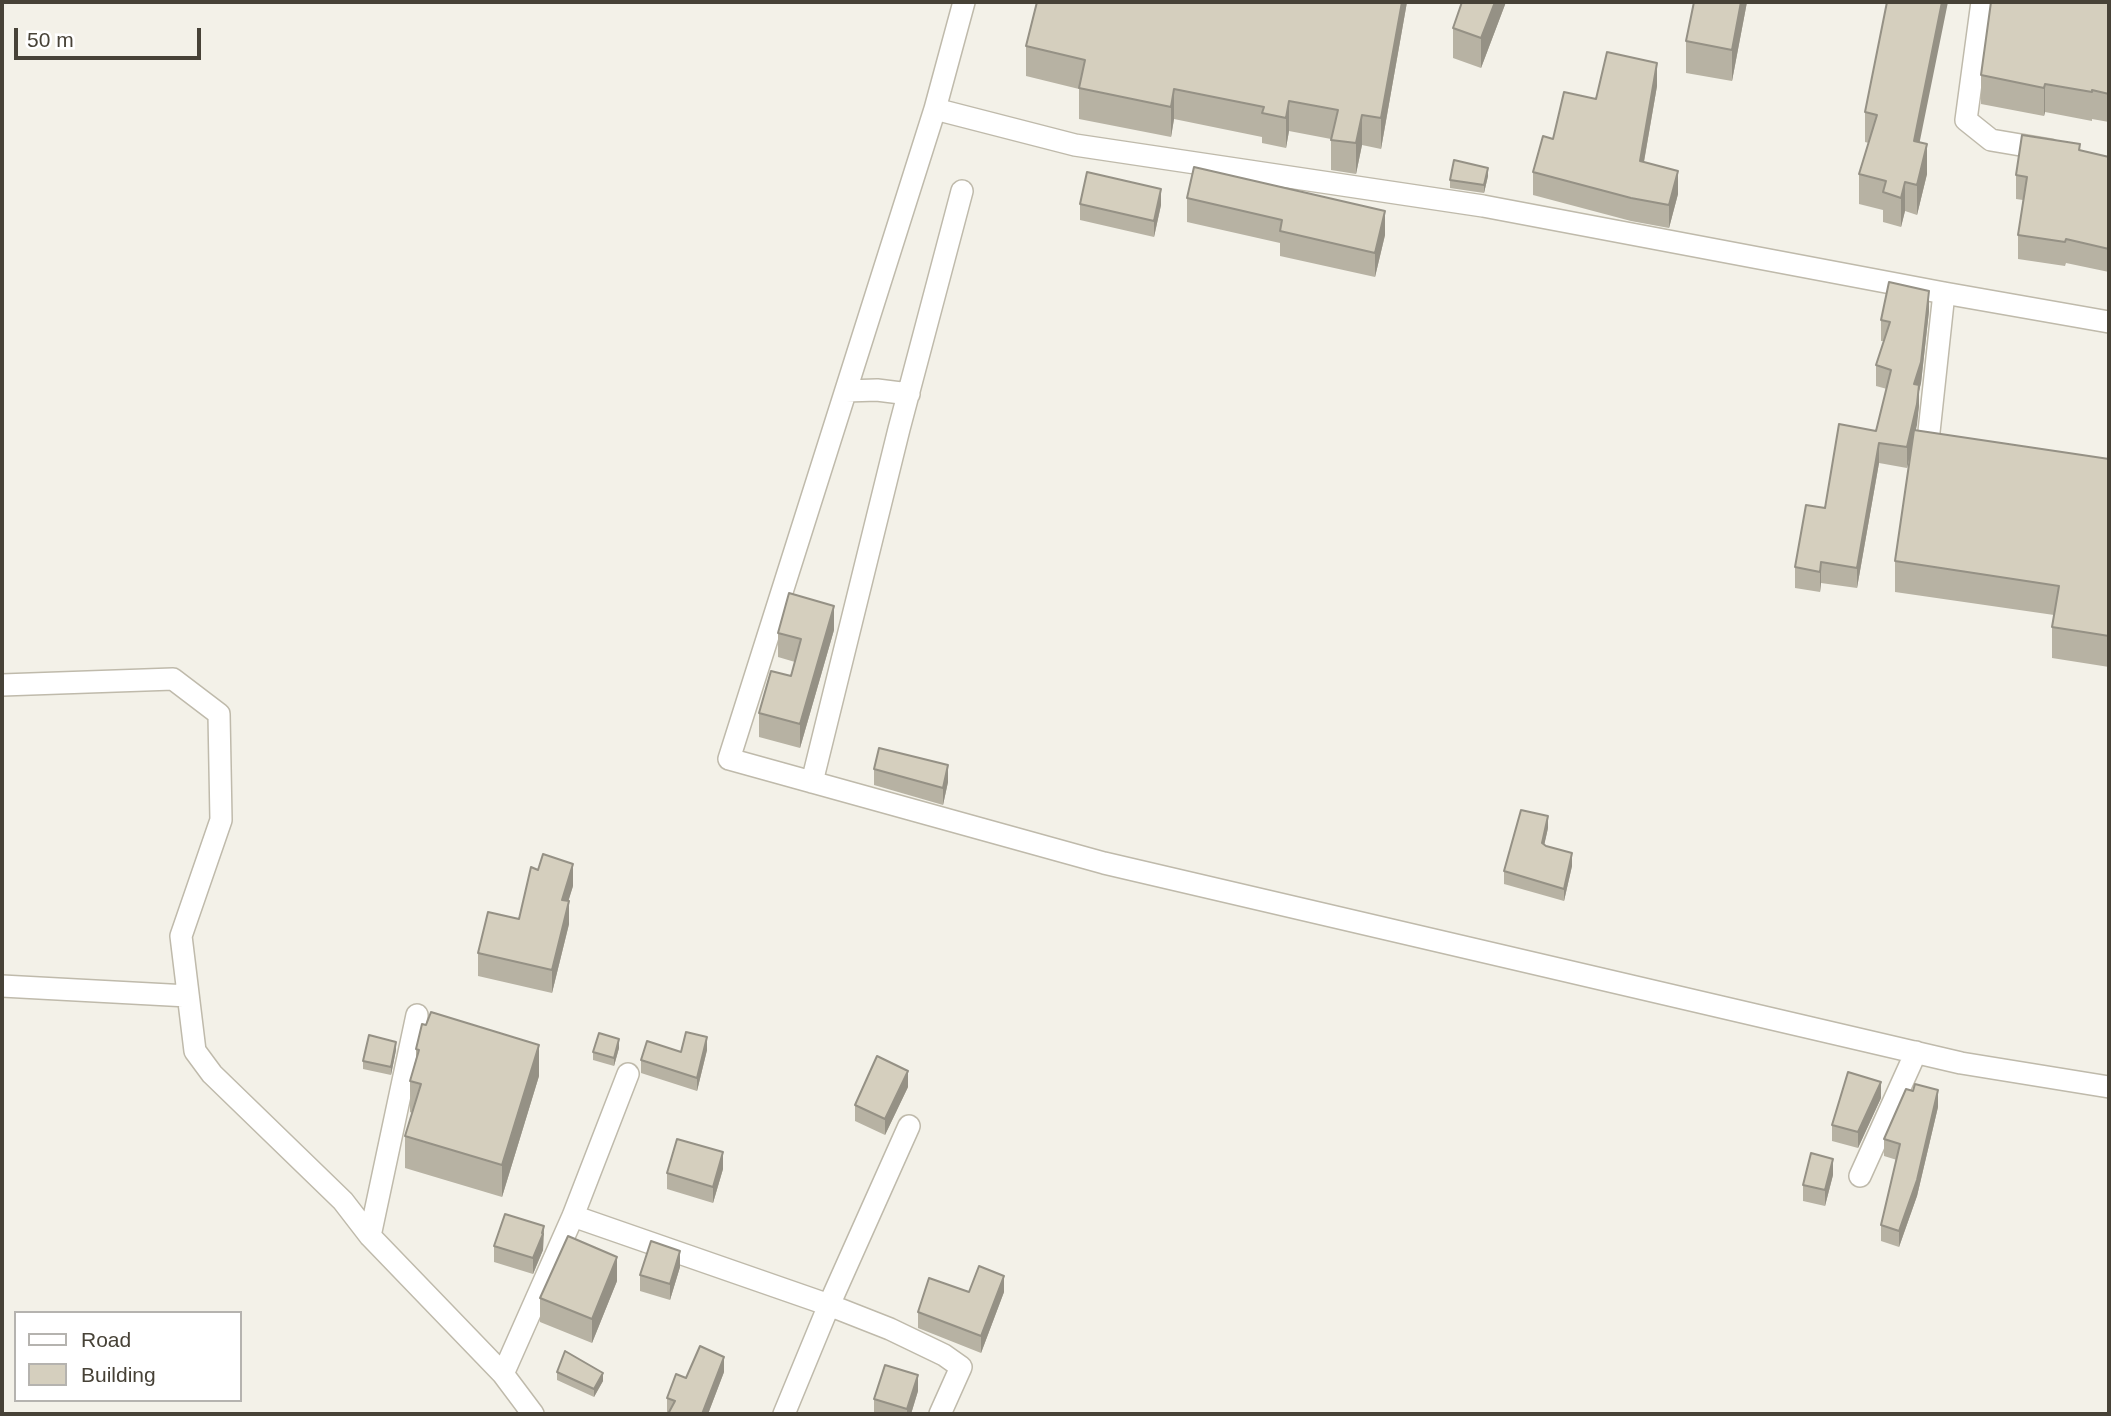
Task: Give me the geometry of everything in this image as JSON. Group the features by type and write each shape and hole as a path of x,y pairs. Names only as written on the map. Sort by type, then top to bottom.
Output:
{"street":[{"path":"964,2 935,109 729,759 1104,863 1961,1063 2109,1087"},
{"path":"1982,2 1966,120 1991,140 2070,153"},
{"path":"935,109 1074,145 1483,206 2109,322"},
{"path":"812,782 962,191"},
{"path":"1944,293 1928,441 1939,448 1965,452"},
{"path":"846,391 877,390 909,394"},
{"path":"2,685 173,679 219,714 221,820 181,936 195,1051 212,1074 343,1201 370,1236 503,1374 533,1414"},
{"path":"2,986 188,996"},
{"path":"370,1236 417,1015"},
{"path":"1860,1176 1916,1052"},
{"path":"503,1374 573,1216 628,1074"},
{"path":"784,1414 829,1305 909,1126"},
{"path":"573,1216 829,1305 890,1329 944,1356 961,1367 940,1414"}],"building":[{"path":"1037,2 1402,2 1381,118 1362,115 1356,143 1331,140 1338,110 1289,101 1286,118 1262,113 1264,107 1174,89 1171,107 1079,88 1085,60 1026,46"},
{"path":"1462,2 1495,2 1481,38 1453,28"},
{"path":"1694,2 1741,2 1732,50 1686,41"},
{"path":"1887,2 1942,2 1914,141 1927,144 1917,185 1905,182 1901,198 1883,192 1886,181 1859,174 1877,115 1865,112"},
{"path":"1991,2 2109,2 2109,94 2045,84 2044,88 1981,75"},
{"path":"1607,52 1657,63 1640,161 1678,171 1669,205 1631,198 1533,172 1543,136 1553,139 1564,92 1596,99"},
{"path":"2022,135 2080,144 2079,150 2109,157 2109,249 2066,239 2065,242 2018,235 2027,177 2016,175"},
{"path":"1454,160 1488,168 1484,185 1450,180"},
{"path":"1194,167 1385,211 1375,253 1280,231 1282,220 1187,198"},
{"path":"1087,172 1161,189 1154,221 1080,204"},
{"path":"1889,282 1929,291 1921,362 1914,384 1919,385 1917,404 1907,447 1879,443 1857,568 1821,562 1820,572 1795,567 1806,505 1825,508 1839,424 1876,431 1891,370 1876,365 1890,322 1881,320"},
{"path":"1914,430 2109,459 2109,636 2052,627 2059,586 1895,561"},
{"path":"789,593 834,606 800,724 759,713 771,671 791,676 801,639 778,633"},
{"path":"879,748 948,765 943,788 874,769"},
{"path":"1521,810 1548,816 1542,843 1572,853 1564,889 1504,871"},
{"path":"543,854 573,864 562,900 569,901 552,970 478,953 488,912 519,919 531,867 538,870"},
{"path":"431,1012 539,1045 502,1165 405,1136 421,1084 410,1081 419,1050 416,1049 422,1024 426,1025"},
{"path":"686,1032 707,1037 697,1078 641,1060 647,1041 681,1052"},
{"path":"599,1033 619,1039 614,1058 593,1052"},
{"path":"369,1035 396,1042 391,1067 363,1061"},
{"path":"877,1056 908,1071 885,1119 855,1105"},
{"path":"1848,1072 1881,1082 1858,1132 1832,1125"},
{"path":"1915,1084 1938,1090 1917,1180 1899,1231 1881,1225 1900,1144 1884,1139 1906,1089 1913,1091"},
{"path":"677,1139 723,1152 713,1187 667,1173"},
{"path":"1811,1153 1833,1159 1825,1190 1803,1185"},
{"path":"505,1214 544,1226 533,1258 494,1246"},
{"path":"568,1236 617,1257 592,1319 540,1298"},
{"path":"651,1241 680,1251 670,1284 640,1275"},
{"path":"979,1266 1004,1276 981,1336 918,1312 929,1278 969,1292"},
{"path":"700,1346 724,1357 702,1414 668,1414 675,1401 667,1398 676,1374 686,1378"},
{"path":"565,1351 603,1373 594,1389 557,1372"},
{"path":"885,1365 918,1375 907,1409 874,1399"}]}
